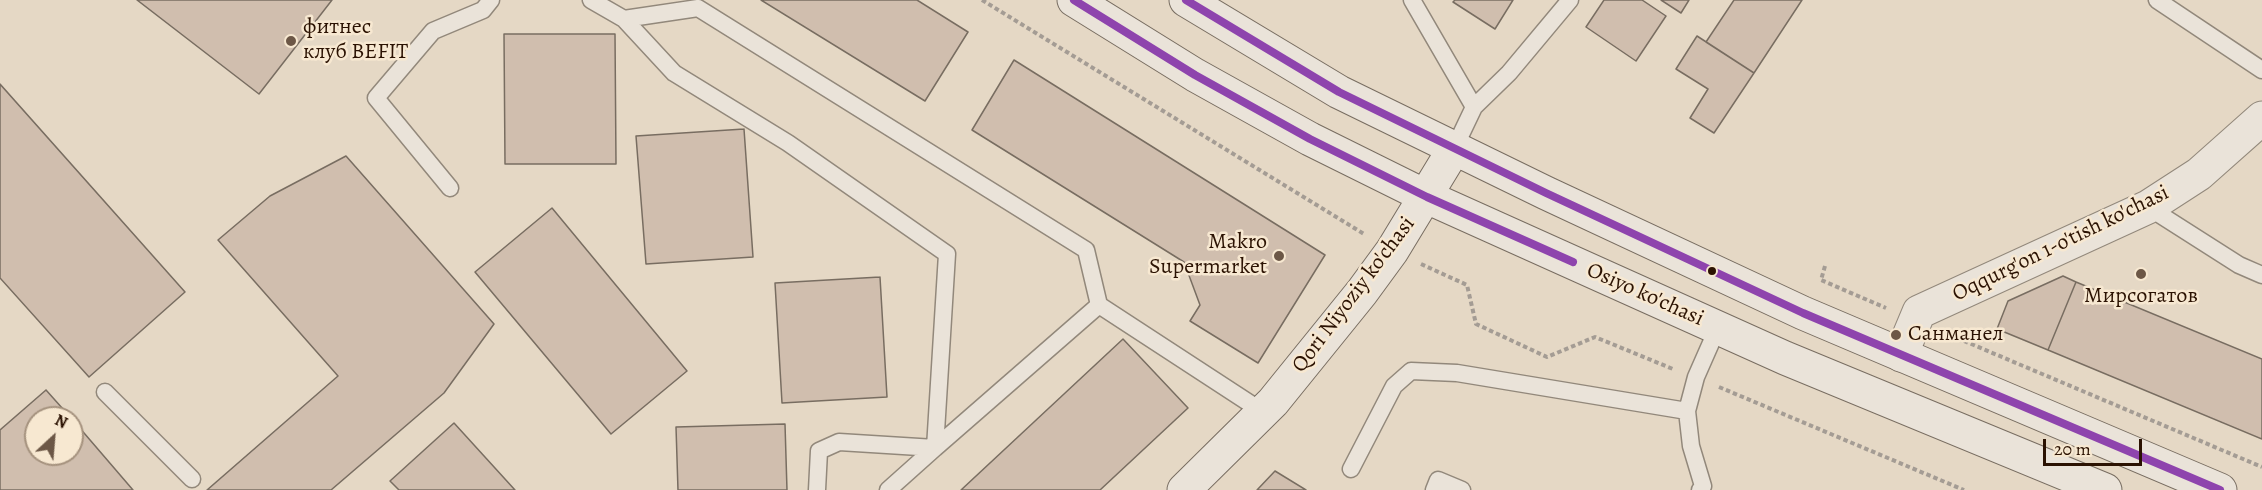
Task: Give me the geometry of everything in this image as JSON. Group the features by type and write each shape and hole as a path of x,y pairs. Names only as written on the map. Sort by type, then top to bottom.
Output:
{"main road":[{"name":"Osiyo ko'chasi","path":"1074,0 1195,75 1310,139 1427,197 1882,398 2105,490"},
{"path":"1186,0 1339,92 1454,149 1737,282 2220,490"},
{"name":"Oqqurg'on 1-o'tish ko'chasi","path":"1882,398 1919,312 2148,207 2199,174 2262,118"},
{"name":"Qori Niyoziy ko'chasi","path":"1184,490 1263,412 1392,251 1427,197 1454,149"},
{"path":"1718,327 1737,282"}],"lane":[{"path":"450,189 376,98 433,31 483,10 491,0"},
{"path":"591,0 624,19 674,73 788,143 946,254 935,448"},
{"path":"1412,0 1474,107"},
{"name":"Qori Niyoziy ko'chasi","path":"1454,149 1474,107 1509,73 1570,0"},
{"path":"2157,0 2262,70"},
{"path":"624,19 698,8 1086,250 1099,305 1263,412"},
{"path":"2148,207 2240,265 2262,274"},
{"path":"888,490 1099,305"},
{"path":"1700,490 1702,486 1691,446 1687,411 1696,377 1718,327"},
{"path":"1351,469 1394,386 1411,370 1456,373 1687,411"},
{"path":"105,392 192,479"},
{"path":"817,490 819,451 839,442 935,448"},
{"path":"1434,490 1438,480 1462,490"}],"path":[{"path":"982,0 1392,251 1467,285 1476,324 1547,357 1595,337 1964,490"},
{"path":"1825,266 1821,280 2262,467"}],"building":[{"path":"137,0 332,0 259,94"},
{"path":"761,0 917,0 968,32 925,101"},
{"path":"1455,0 1513,0 1495,29 1453,2"},
{"path":"1604,0 1642,0 1666,16 1636,61 1586,27"},
{"path":"1661,0 1689,0 1681,13"},
{"path":"1734,0 1802,0 1754,73 1706,42"},
{"path":"504,34 615,34 616,164 505,164"},
{"path":"1697,36 1754,73 1714,133 1690,118 1708,89 1676,69"},
{"path":"1014,60 1325,255 1258,363 1190,321 1200,305 1184,262 972,130"},
{"path":"0,84 185,292 89,377 0,278"},
{"path":"744,129 753,257 646,264 636,136"},
{"path":"346,156 494,324 444,393 331,490 207,490 338,376 218,240 270,196"},
{"path":"552,208 687,371 611,434 475,272"},
{"path":"2063,276 2076,282 2048,350 1997,329 2008,301"},
{"path":"880,277 887,397 782,403 775,283"},
{"path":"2076,282 2262,359 2262,439 2048,350"},
{"path":"1123,339 1188,408 1100,490 961,490"},
{"path":"46,390 60,406 28,406"},
{"path":"24,409 24,466 84,466 84,433 133,490 0,490 0,430"},
{"path":"454,423 515,490 399,490 390,481"},
{"path":"785,424 787,490 678,490 676,427"},
{"path":"1275,471 1306,490 1257,490"}],"transit line":[{"path":"1074,0 1195,75 1310,139 1427,197 1573,262"},
{"path":"1186,0 1339,92 1546,193 1803,313 2220,490"}],"place":[{"name":"фитнес клуб BEFIT","path":"291,41"},
{"name":"Makro Supermarket","path":"1279,256"},
{"name":"Мирсогатов","path":"2141,274"},
{"name":"Санманел","path":"1896,335"}]}
